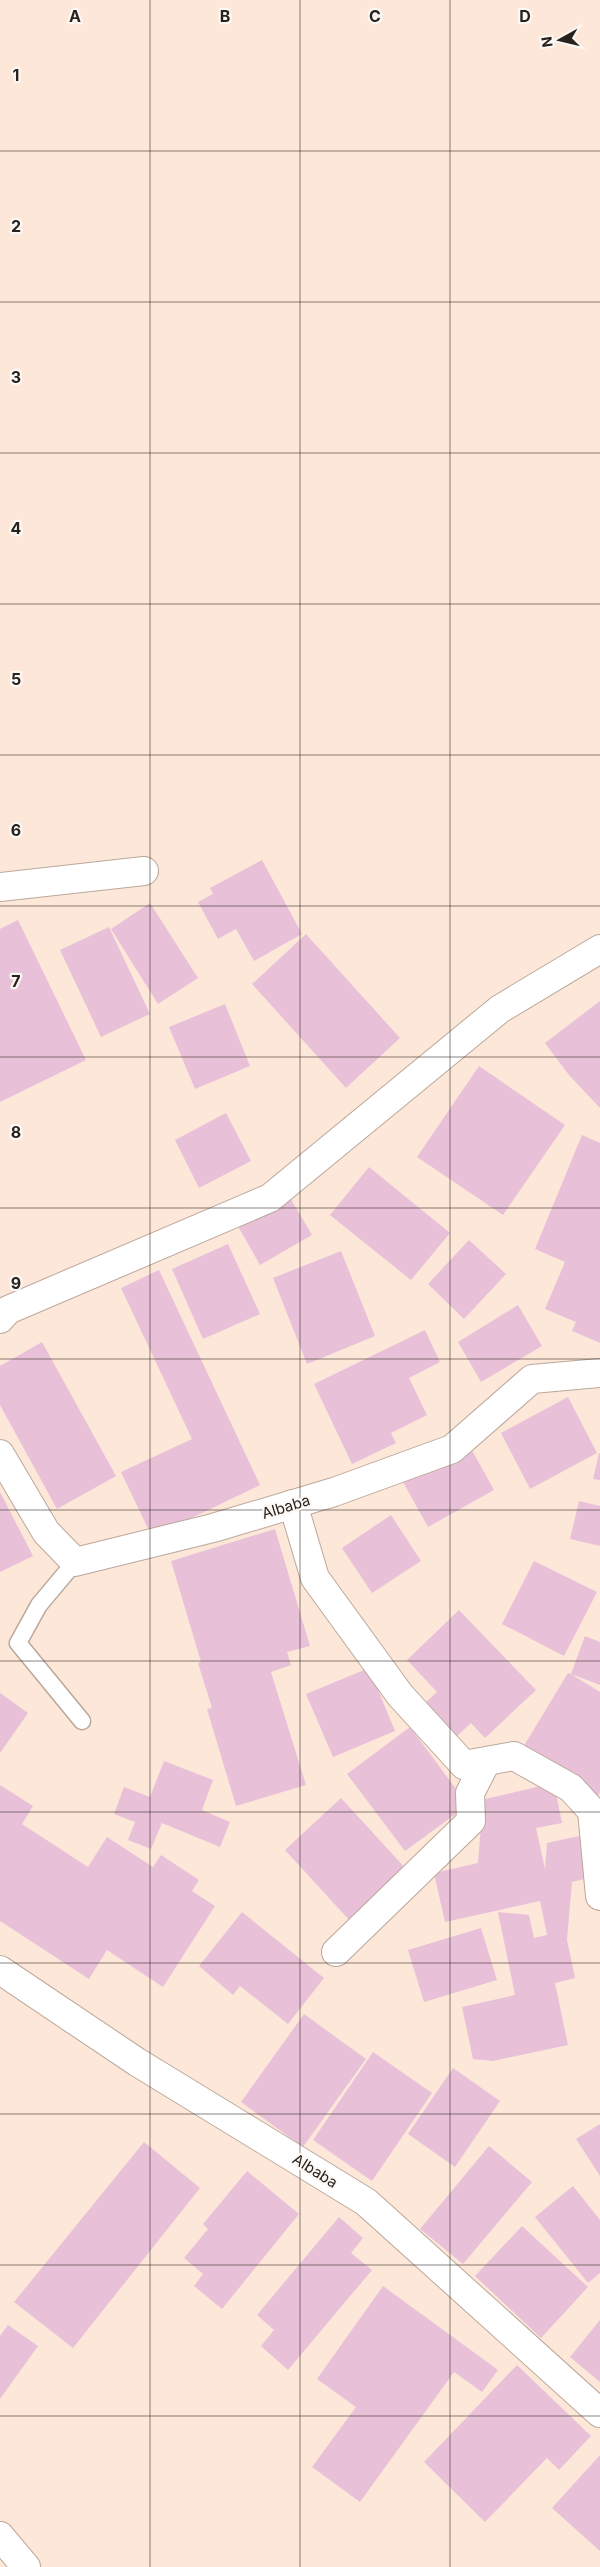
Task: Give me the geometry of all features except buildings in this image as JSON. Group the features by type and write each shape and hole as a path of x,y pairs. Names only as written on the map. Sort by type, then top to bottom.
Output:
{"street":[{"path":"0,887 144,871"},
{"path":"0,1319 8,1310 270,1198 500,1009 600,949"},
{"name":"Albaba","path":"75,1562 213,1528 334,1492 452,1449 532,1379 600,1373"},
{"path":"0,1454 46,1532 75,1562"},
{"path":"293,1504 315,1578 400,1695 464,1766 514,1756 571,1788 592,1811 600,1896"},
{"path":"336,1952 471,1821 470,1794 486,1762"},
{"name":"Albaba","path":"0,1970 137,2062 366,2202 600,2412"},
{"path":"0,2536 26,2567"}],"lane":[{"path":"75,1562 39,1605 18,1643 82,1721"}]}
